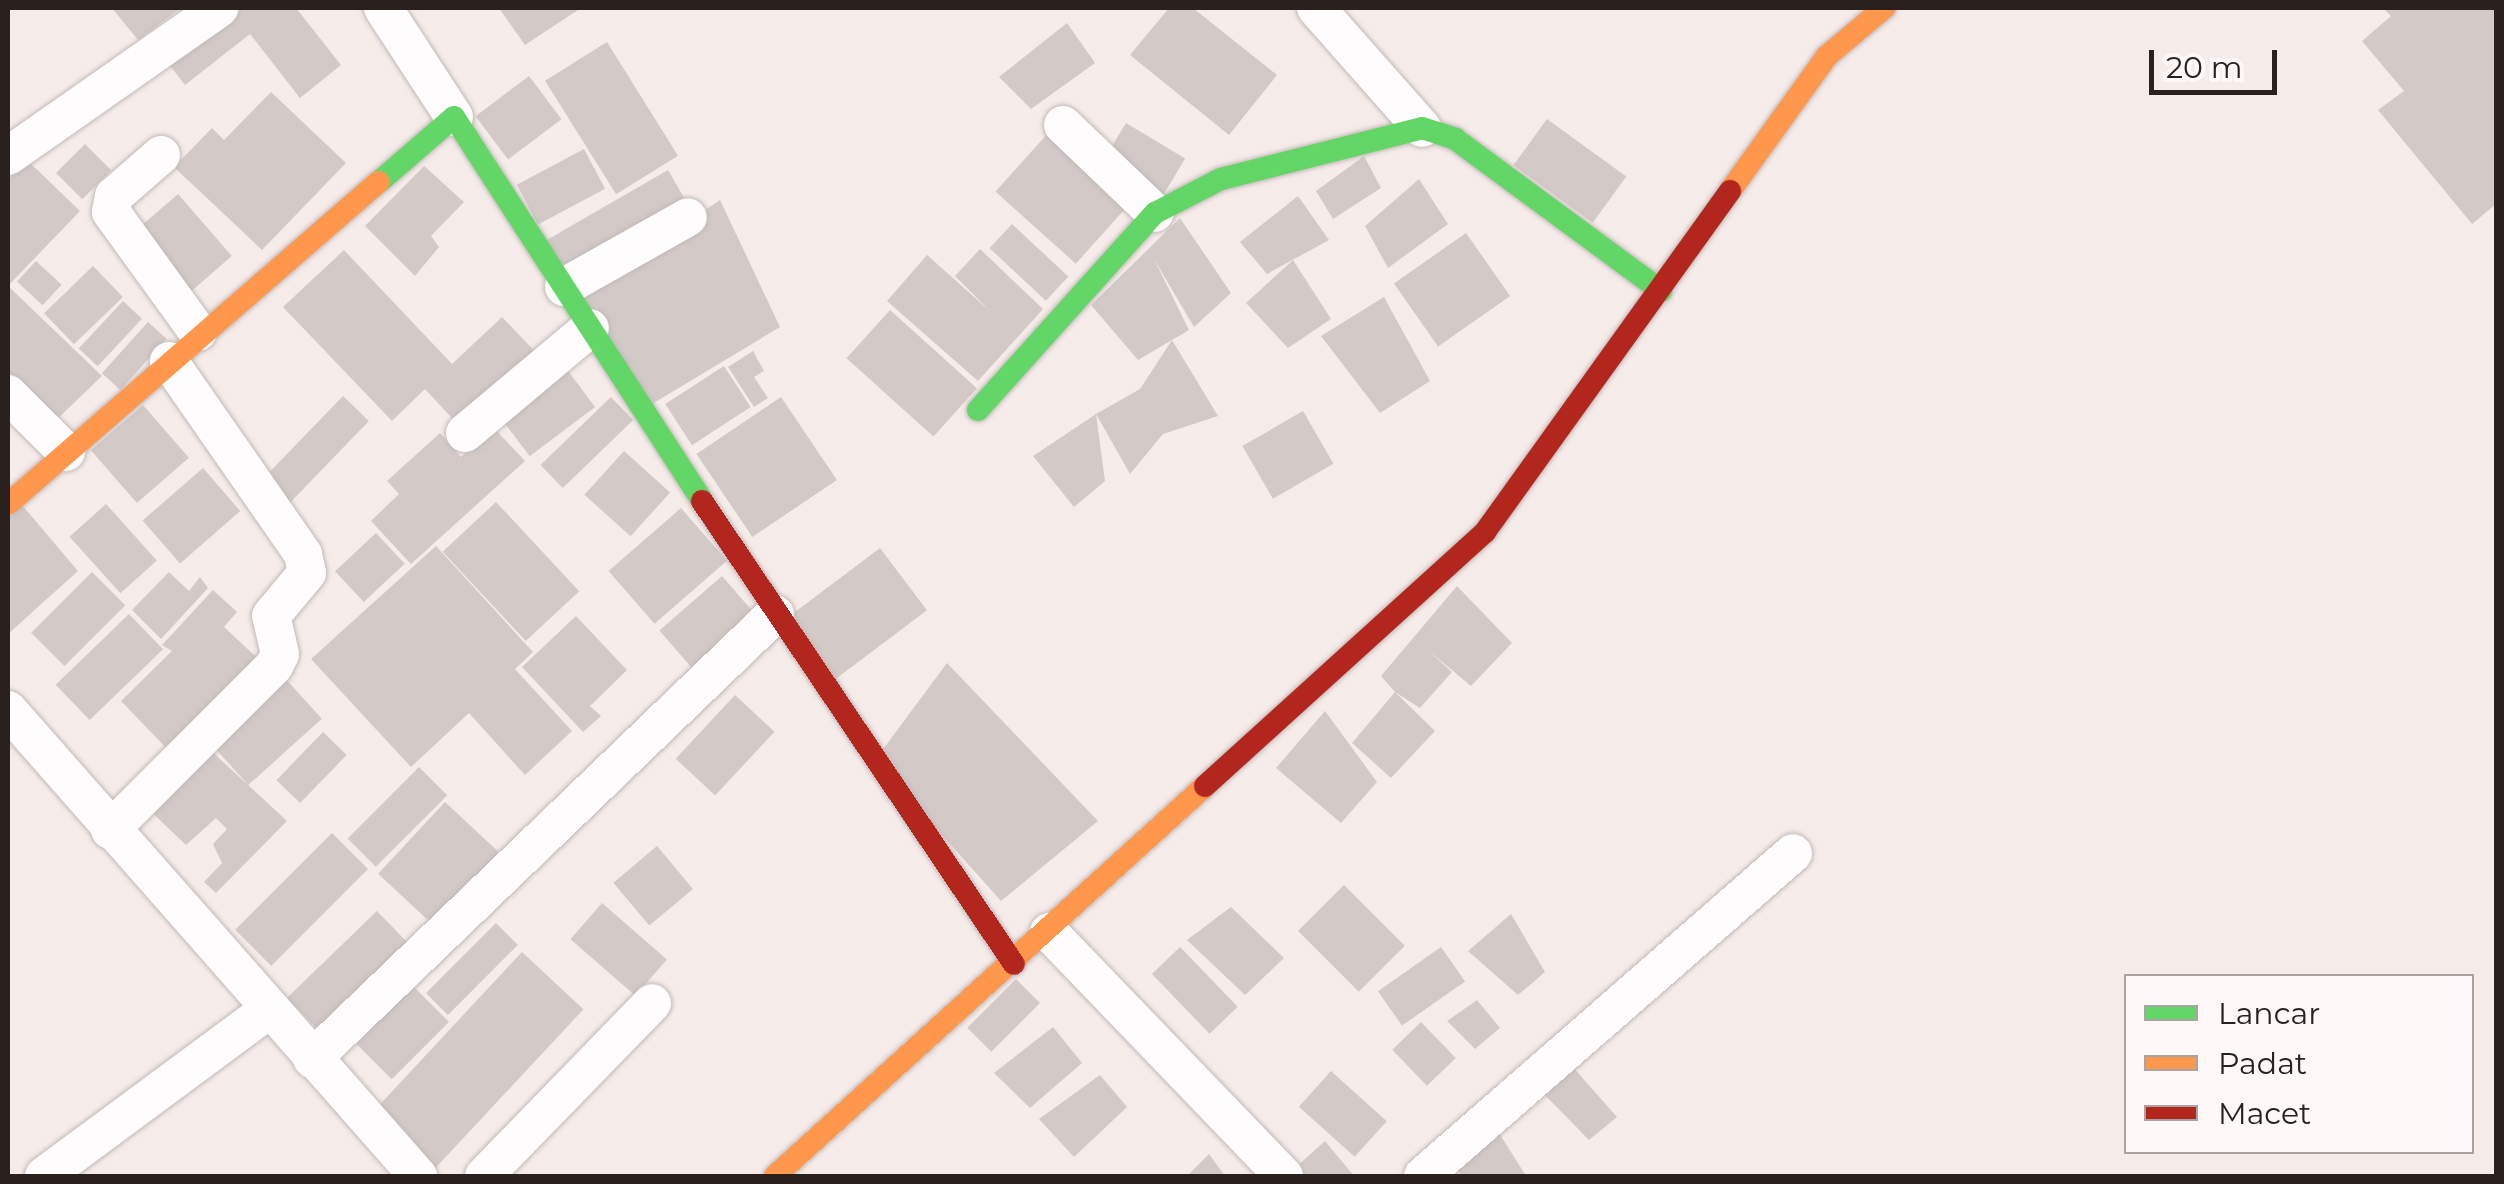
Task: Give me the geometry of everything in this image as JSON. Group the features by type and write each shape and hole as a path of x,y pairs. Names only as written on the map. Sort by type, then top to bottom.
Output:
{"street":[{"path":"8,156 219,8"},
{"path":"383,8 776,614 1014,964"},
{"path":"1316,8 1422,128 1455,139 1660,291"},
{"path":"775,1176 1014,964 1485,532 1827,56 1884,8"},
{"path":"8,504 198,332 454,117"},
{"path":"1063,125 1155,214"},
{"path":"978,410 1155,214 1222,179 1422,128"},
{"path":"161,155 114,196 111,212 198,332"},
{"path":"564,288 688,217"},
{"path":"466,433 590,328"},
{"path":"110,830 274,666 280,654 271,616 307,573 303,554 169,360"},
{"path":"8,394 66,452"},
{"path":"312,1060 776,614"},
{"path":"8,710 418,1176"},
{"path":"1423,1176 1793,853"},
{"path":"1049,932 1284,1176"},
{"path":"484,1176 652,1003"},
{"path":"44,1176 268,1010"}],"building":[{"path":"112,8 181,8 138,40"},
{"path":"229,8 296,8 341,65 300,98 250,34 185,85 164,58"},
{"path":"499,8 581,8 525,45"},
{"path":"1169,8 1193,8 1277,75 1229,135 1130,55"},
{"path":"2383,8 2496,8 2496,204 2472,224 2378,110 2404,91 2362,41 2391,16"},
{"path":"1067,23 1095,63 1031,109 999,77"},
{"path":"607,42 678,156 616,194 545,81"},
{"path":"529,76 561,119 508,159 475,116"},
{"path":"271,92 346,163 262,250 174,167 212,128 224,140"},
{"path":"1547,119 1626,177 1593,223 1513,165"},
{"path":"1126,123 1185,159 1163,195 1104,160"},
{"path":"1049,132 1129,204 1076,264 995,191"},
{"path":"85,144 111,170 82,199 56,173"},
{"path":"584,149 605,189 538,224 517,185"},
{"path":"1364,156 1381,188 1333,219 1316,191"},
{"path":"27,160 80,211 8,286 8,180"},
{"path":"424,166 464,202 431,236 439,247 415,276 365,226"},
{"path":"668,170 689,206 567,277 546,240"},
{"path":"1419,179 1448,224 1388,268 1365,226"},
{"path":"178,194 232,256 184,297 130,235"},
{"path":"1298,196 1329,240 1267,274 1240,242"},
{"path":"720,200 780,327 652,404 578,295"},
{"path":"1180,218 1231,293 1194,327 1154,259 1189,330 1138,360 1091,305"},
{"path":"1012,224 1068,277 1046,301 989,248"},
{"path":"1466,233 1510,296 1438,347 1394,283"},
{"path":"980,249 1043,309 978,381 887,301 927,255 990,311 955,276"},
{"path":"344,250 452,364 502,317 540,357 463,430 425,389 392,421 283,307"},
{"path":"1293,260 1331,319 1288,348 1246,303"},
{"path":"36,261 62,285 43,305 17,281"},
{"path":"93,266 123,297 74,344 44,313"},
{"path":"8,286 102,376 51,425 8,382"},
{"path":"1384,297 1430,381 1380,413 1321,336"},
{"path":"123,301 142,319 98,366 79,349"},
{"path":"890,310 977,388 933,437 847,358"},
{"path":"148,322 167,339 120,390 102,373"},
{"path":"1172,340 1218,416 1163,434 1130,474 1096,414 1140,389"},
{"path":"753,351 764,371 754,377 768,398 754,407 728,367"},
{"path":"562,363 595,407 530,456 497,412"},
{"path":"724,366 751,407 692,445 665,404"},
{"path":"343,396 369,421 289,504 263,479"},
{"path":"611,397 633,420 563,488 541,465"},
{"path":"781,397 837,480 752,537 696,454"},
{"path":"143,405 189,458 137,503 91,450"},
{"path":"1303,411 1334,464 1273,499 1242,446"},
{"path":"1096,414 1105,481 1074,507 1033,456"},
{"path":"493,427 525,461 411,564 371,521 399,494 387,481 440,433 461,457"},
{"path":"624,451 670,492 631,536 585,495"},
{"path":"203,468 240,511 180,564 143,520"},
{"path":"496,502 579,591 526,641 443,552"},
{"path":"106,504 157,560 120,593 70,537"},
{"path":"22,505 78,571 8,634 8,519"},
{"path":"681,508 727,561 654,624 609,571"},
{"path":"376,533 405,564 364,602 335,571"},
{"path":"436,546 533,652 515,669 572,731 525,775 469,713 411,767 311,659"},
{"path":"880,548 927,610 834,680 787,618"},
{"path":"92,572 125,605 64,666 31,633"},
{"path":"169,572 189,591 200,577 208,588 161,639 132,610"},
{"path":"722,576 756,615 693,670 659,630"},
{"path":"1457,586 1512,643 1471,686 1428,650 1452,672 1420,708 1395,692 1381,676"},
{"path":"213,590 237,612 224,627 266,666 171,753 121,701 172,651 162,645"},
{"path":"129,614 163,649 90,720 56,685"},
{"path":"576,616 627,670 590,706 601,716 583,732 522,667"},
{"path":"947,663 1098,821 1001,901 875,760"},
{"path":"285,678 322,719 248,785 211,744"},
{"path":"1395,692 1435,731 1391,778 1352,743"},
{"path":"735,695 774,732 715,795 676,759"},
{"path":"1325,711 1377,782 1341,823 1276,768"},
{"path":"323,732 347,755 300,803 276,780"},
{"path":"207,747 287,821 216,893 204,882 222,863 213,844 227,829 216,818 186,845 144,805"},
{"path":"419,767 447,795 376,867 348,838"},
{"path":"445,802 504,857 437,929 378,874"},
{"path":"332,833 368,869 271,966 235,930"},
{"path":"657,846 693,889 649,926 613,883"},
{"path":"1344,885 1405,946 1359,992 1298,931"},
{"path":"602,903 667,959 635,996 571,939"},
{"path":"1231,907 1284,958 1245,995 1187,940"},
{"path":"377,911 412,947 322,1034 287,998"},
{"path":"1511,914 1545,972 1518,995 1468,951"},
{"path":"496,923 518,945 448,1015 426,993"},
{"path":"1180,947 1238,1007 1210,1034 1152,974"},
{"path":"1441,947 1465,981 1402,1026 1378,991"},
{"path":"522,952 583,1009 435,1168 374,1111"},
{"path":"403,976 449,1022 392,1079 346,1033"},
{"path":"1016,979 1040,1003 991,1052 967,1028"},
{"path":"1477,1000 1500,1028 1475,1049 1447,1021"},
{"path":"1421,1022 1456,1058 1427,1086 1392,1050"},
{"path":"1053,1027 1082,1063 1030,1108 994,1073"},
{"path":"1563,1056 1617,1117 1589,1140 1537,1087"},
{"path":"1331,1071 1387,1121 1355,1157 1299,1107"},
{"path":"1100,1075 1127,1107 1074,1157 1039,1119"},
{"path":"1499,1133 1526,1176 1462,1176 1458,1170"},
{"path":"1325,1141 1354,1176 1286,1176"},
{"path":"1209,1154 1225,1176 1187,1176"}],"traffic: fast":[{"path":"379,182 454,117 702,501"},
{"path":"978,410 1155,213 1221,179 1422,128 1455,139 1661,291"}],"traffic: slow":[{"path":"1730,191 1827,56 1884,8"},
{"path":"8,504 379,182"},
{"path":"775,1176 1205,786"}],"traffic: jam":[{"path":"1205,786 1485,532 1730,191"},
{"path":"702,501 1014,964"}]}
